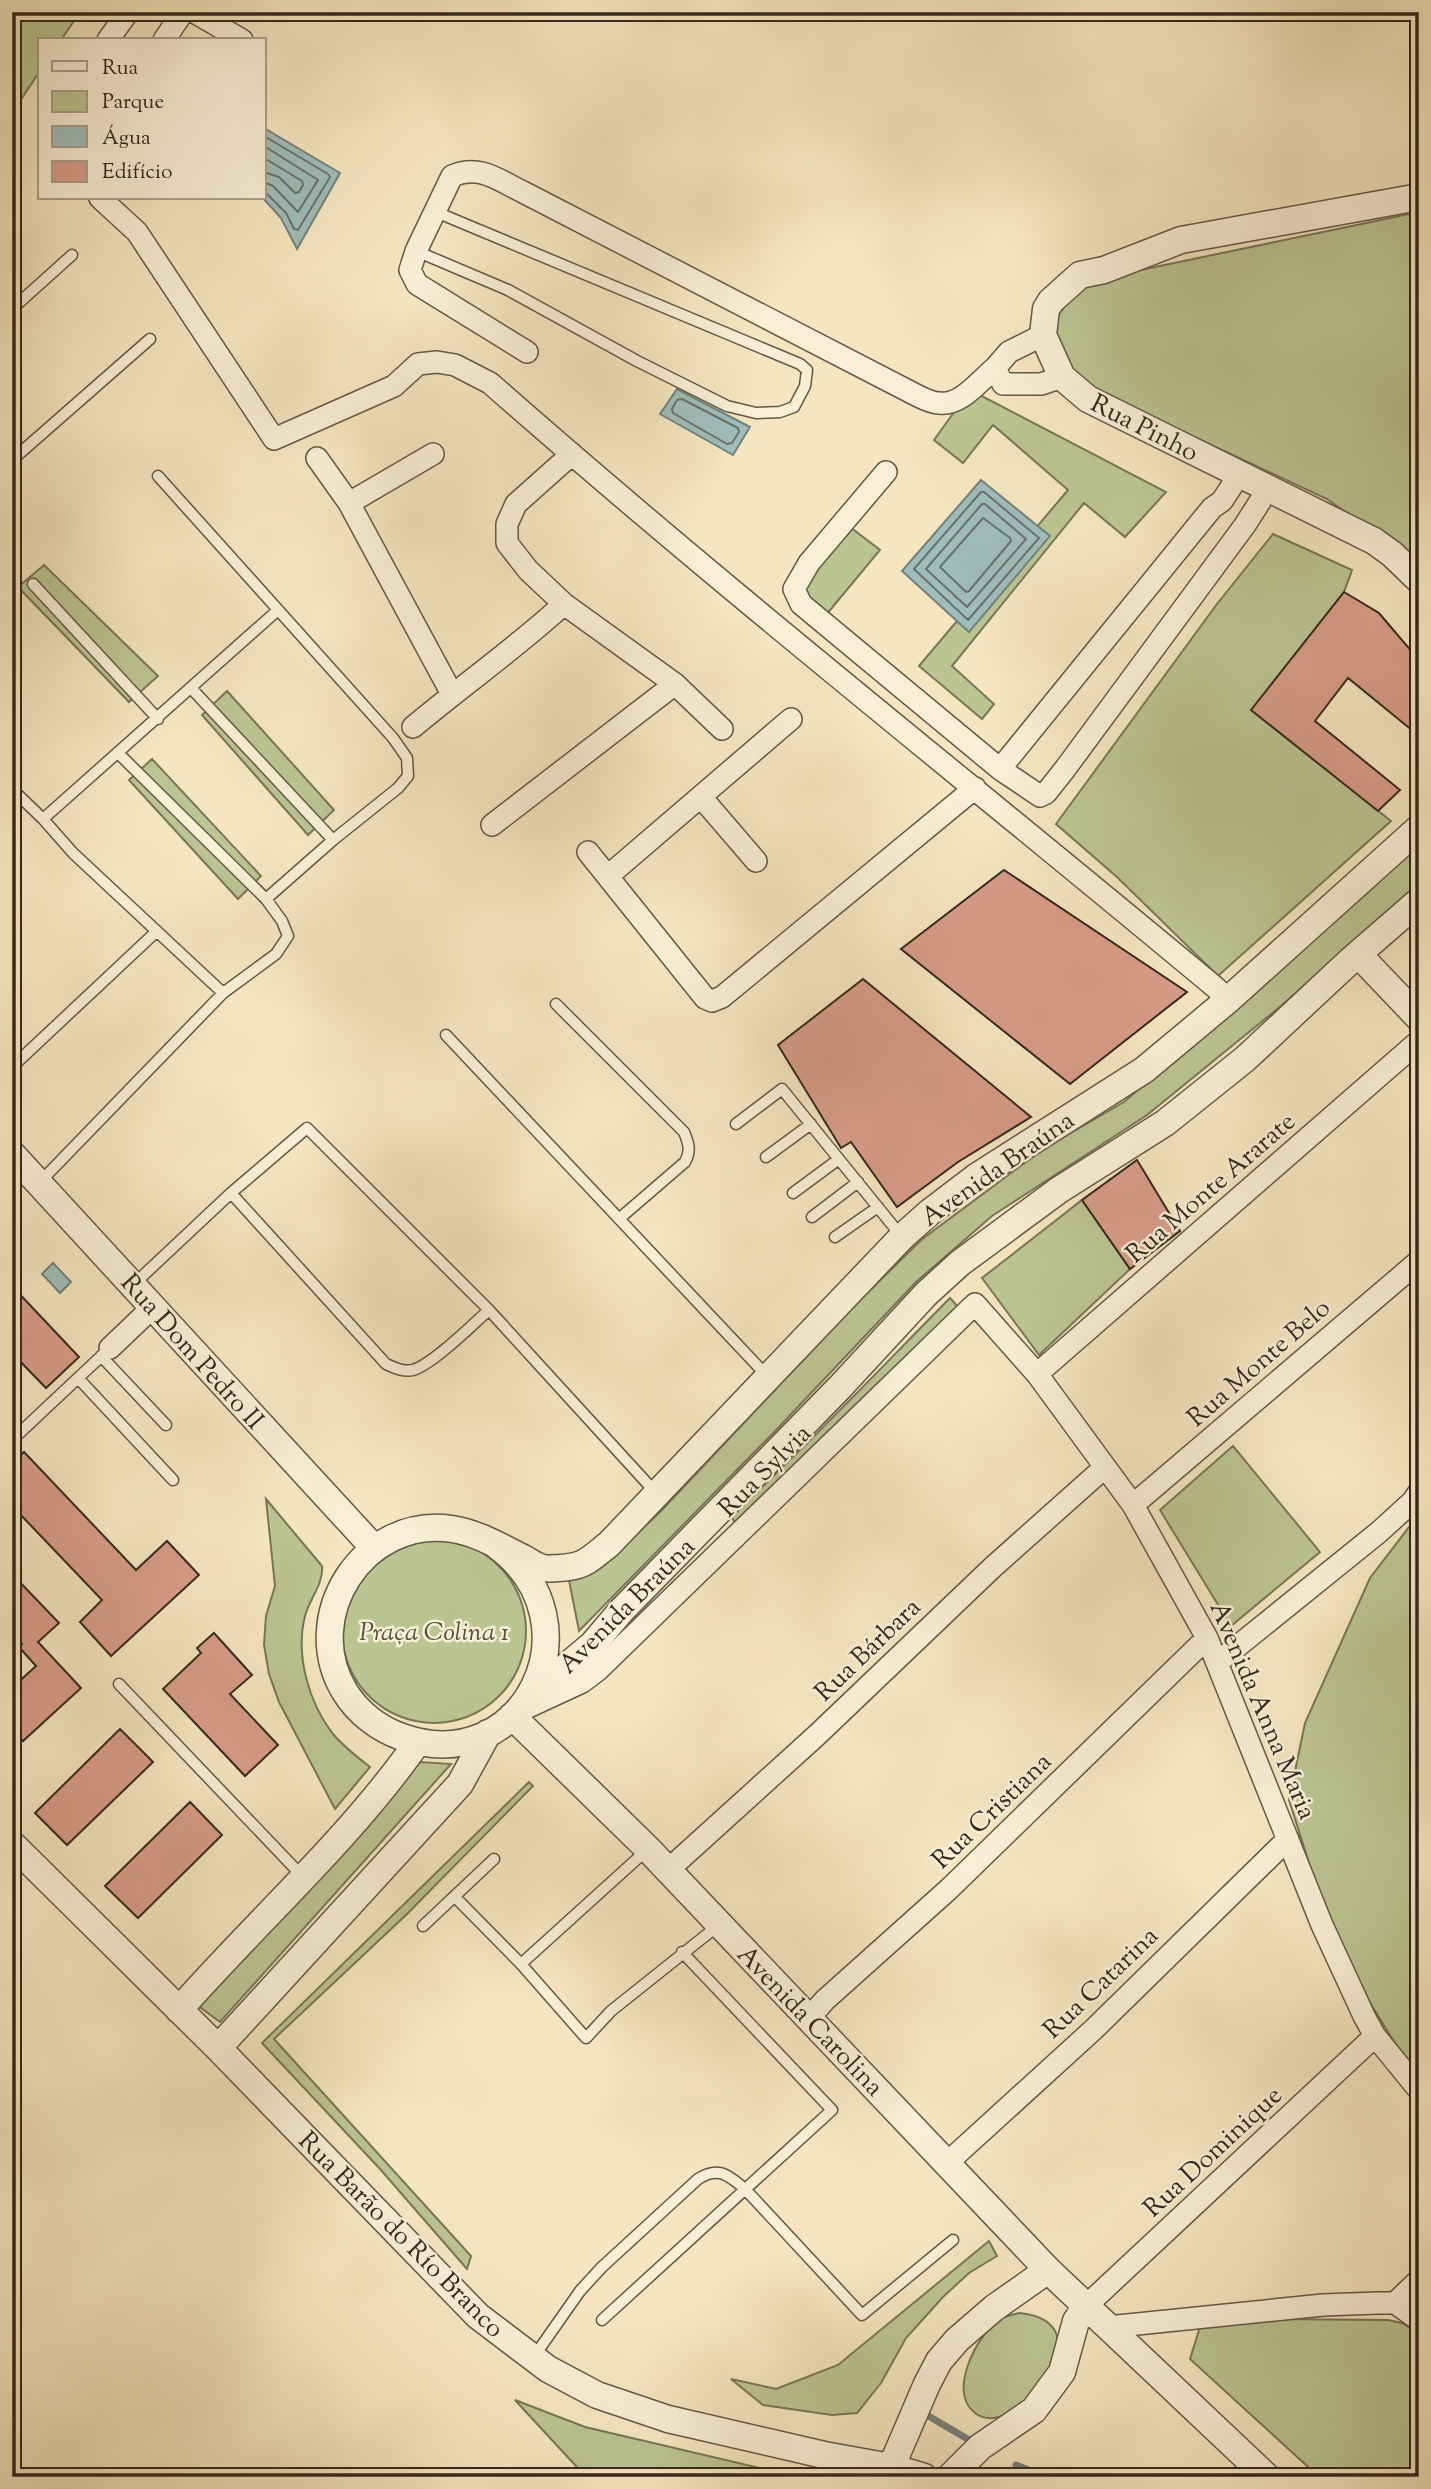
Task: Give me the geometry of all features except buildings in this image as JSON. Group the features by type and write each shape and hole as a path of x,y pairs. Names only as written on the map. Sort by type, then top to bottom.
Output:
{"street":[{"path":"109,38 128,12"},
{"path":"165,38 183,12"},
{"path":"194,12 239,38"},
{"path":"527,352 417,284 410,270 416,251 452,176 466,170 482,172 938,404 952,403 999,376 1041,384 1062,377"},
{"path":"999,376 1009,352 1043,334 1046,309 1051,301 1080,275 1104,270 1181,240 1419,197"},
{"path":"102,200 137,232 274,439 394,386 418,364 437,362 454,365 490,383 730,588 1228,1000"},
{"name":"Rua Pinho","path":"1043,334 1062,377 1088,399 1374,541 1419,580"},
{"path":"349,503 433,454"},
{"path":"572,454 516,504 507,524 507,543 528,570 564,604 675,684 722,729"},
{"path":"317,458 349,503 452,694"},
{"path":"886,471 808,563 794,589 801,604 1000,769 1040,796 1046,793 1245,525 1268,489"},
{"path":"1000,769 1212,508 1222,500 1239,475"},
{"path":"413,727 452,694 524,641 564,604"},
{"path":"492,825 675,684"},
{"path":"608,876 791,719"},
{"path":"588,852 705,998 712,1001 722,997 975,788"},
{"path":"701,797 756,861"},
{"name":"Avenida Braúna","path":"496,1545 543,1568 578,1567 610,1544 902,1237 930,1212 975,1177 1144,1070 1228,1000 1419,828"},
{"name":"Avenida Braúna","path":"518,1710 593,1644 621,1611 840,1387 926,1294 960,1263 1059,1189 1165,1123 1245,1059 1419,901"},
{"path":"1358,954 1419,1018"},
{"name":"Rua Monte Ararate","path":"1037,1374 1419,1041"},
{"name":"Rua Dom Pedro II","path":"12,1154 374,1548"},
{"name":"Rua Monte Belo","path":"1133,1505 1419,1261"},
{"name":"Rua Sylvia","path":"518,1710 582,1682 598,1670 975,1304"},
{"name":"Avenida Anna Maria","path":"975,1304 1037,1374 1133,1505 1208,1638 1321,1926 1375,2036 1419,2090"},
{"path":"106,1352 153,1307"},
{"name":"Rua Bárbara","path":"668,1870 817,1735 993,1567 1104,1468"},
{"path":"1218,1662 1379,1532 1413,1501 1419,1492"},
{"path":"434,1528 466,1532 496,1545 520,1565 529,1578 546,1622 547,1639 541,1672 518,1710 488,1733 453,1744 416,1743 391,1734 368,1718 355,1706 337,1675 332,1658 330,1623 333,1606 349,1574 374,1548 402,1534 434,1528"},
{"name":"Rua Cristiana","path":"809,2018 825,2000 949,1889 1208,1638"},
{"name":"Avenida Carolina","path":"518,1710 1048,2270 1267,2477"},
{"path":"218,2048 460,1784 488,1733"},
{"path":"178,2010 304,1878 388,1783 416,1743"},
{"name":"Rua Catarina","path":"947,2163 1093,2030 1288,1839"},
{"name":"Rua Barão do Río Branco","path":"12,1844 218,2048 478,2316 548,2370 597,2395 668,2419 889,2472 924,2477"},
{"name":"Rua Dominique","path":"1086,2306 1375,2036"},
{"path":"889,2472 939,2361 957,2340 994,2308 1048,2270"},
{"path":"1395,2303 1419,2280"},
{"path":"1108,2327 1323,2305 1395,2303 1419,2320"},
{"path":"950,2477 980,2447 1034,2410 1062,2372 1076,2321 1086,2306"}],"lane":[{"path":"416,251 508,290 637,361 727,406 757,413 780,412 794,407 805,386 807,370 800,364 436,212"},
{"path":"12,309 72,254"},
{"path":"12,460 150,339"},
{"path":"158,476 393,738 407,758 408,776 398,788 266,899"},
{"path":"33,584 158,719"},
{"path":"43,819 278,610"},
{"path":"191,688 333,841"},
{"path":"39,1183 223,993 276,954 288,936 282,920 266,899 119,754"},
{"path":"12,789 73,853 223,993"},
{"path":"12,1067 157,931"},
{"path":"556,1004 684,1132 689,1143 689,1154 685,1162 620,1218"},
{"path":"446,1035 768,1377"},
{"path":"736,1124 782,1089 902,1237"},
{"path":"766,1157 811,1124"},
{"path":"133,1285 230,1193 307,1128 489,1310 657,1493"},
{"path":"793,1194 839,1159"},
{"path":"812,1217 858,1182"},
{"path":"230,1193 386,1364 399,1370 412,1370 425,1364 489,1310"},
{"path":"835,1237 878,1207"},
{"path":"12,1440 106,1352 166,1425"},
{"path":"78,1378 173,1480"},
{"path":"119,1684 304,1878"},
{"path":"521,1964 648,1849"},
{"path":"423,1926 456,1898 494,1859"},
{"path":"456,1898 521,1964 586,2038 611,2011 720,1924"},
{"path":"602,2320 832,2109 682,1952"},
{"path":"533,2359 580,2291 602,2267 698,2179 708,2173 718,2172 731,2177 745,2189 862,2315 953,2240"}],"green space":[{"path":"12,12 80,12 62,38 38,38 38,74 12,113"},
{"path":"1419,212 1419,571 1402,552 1327,499 1087,387 1066,365 1052,325 1074,292 1107,277"},
{"path":"970,390 1166,492 1125,537 1084,503 952,666 994,704 982,719 919,666 1068,490 993,425 963,463 934,440"},
{"path":"850,527 880,550 826,615 799,591"},
{"path":"1273,534 1352,570 1344,592 1252,710 1391,821 1218,976 1117,877 1056,824 1217,604"},
{"path":"44,565 158,676 129,702 18,587"},
{"path":"227,691 334,810 308,835 202,715"},
{"path":"152,759 261,876 238,899 129,780"},
{"path":"1419,846 1419,883 1281,1006 1147,1115 992,1216 916,1282 778,1428 579,1631 569,1580 608,1562 662,1510 848,1312 921,1240 1043,1149 1124,1102"},
{"path":"1082,1200 1130,1269 1039,1355 982,1278"},
{"path":"950,1298 959,1308 736,1525 731,1516 815,1436"},
{"path":"1233,1446 1320,1552 1231,1626 1160,1510"},
{"path":"266,1499 322,1566 321,1579 307,1610 302,1631 303,1663 311,1694 324,1722 333,1734 370,1767 335,1809 279,1702 269,1674 264,1645 266,1616 275,1586"},
{"path":"1419,1514 1419,2082 1336,1948 1289,1800 1305,1723 1370,1578"},
{"name":"Praça Colina 1","path":"434,1539 469,1546 499,1566 519,1596 526,1631 519,1666 499,1696 469,1716 434,1723 399,1716 369,1696 349,1666 342,1631 349,1596 369,1566 399,1546"},
{"path":"420,1762 451,1764 220,2022 197,2005"},
{"path":"529,1782 533,1786 406,1915 274,2039 471,2256 467,2269 380,2169 262,2043"},
{"path":"989,2241 997,2256 969,2273 906,2338 881,2383 857,2413 832,2415 763,2405 731,2379 776,2389 838,2365"},
{"path":"1019,2313 1046,2321 1057,2337 1057,2357 1047,2378 1031,2397 1012,2412 992,2418 975,2413 967,2404 964,2392 964,2378 974,2350 991,2327 1001,2319"},
{"path":"1270,2319 1388,2320 1402,2323 1419,2334 1419,2477 1319,2477 1190,2359 1201,2324"},
{"path":"515,2400 585,2427 798,2477 586,2477"}],"water":[{"path":"266,129 340,173 297,249 281,218 265,200"},
{"path":"677,389 750,427 733,455 660,414"},
{"path":"981,480 1050,536 969,632 902,571"},
{"path":"53,1263 71,1282 60,1293 42,1274"}],"waterway":[{"path":"925,2414 976,2444"},
{"path":"1016,2465 1031,2471 1099,2477"},
{"path":"1366,2472 1379,2477"}]}
